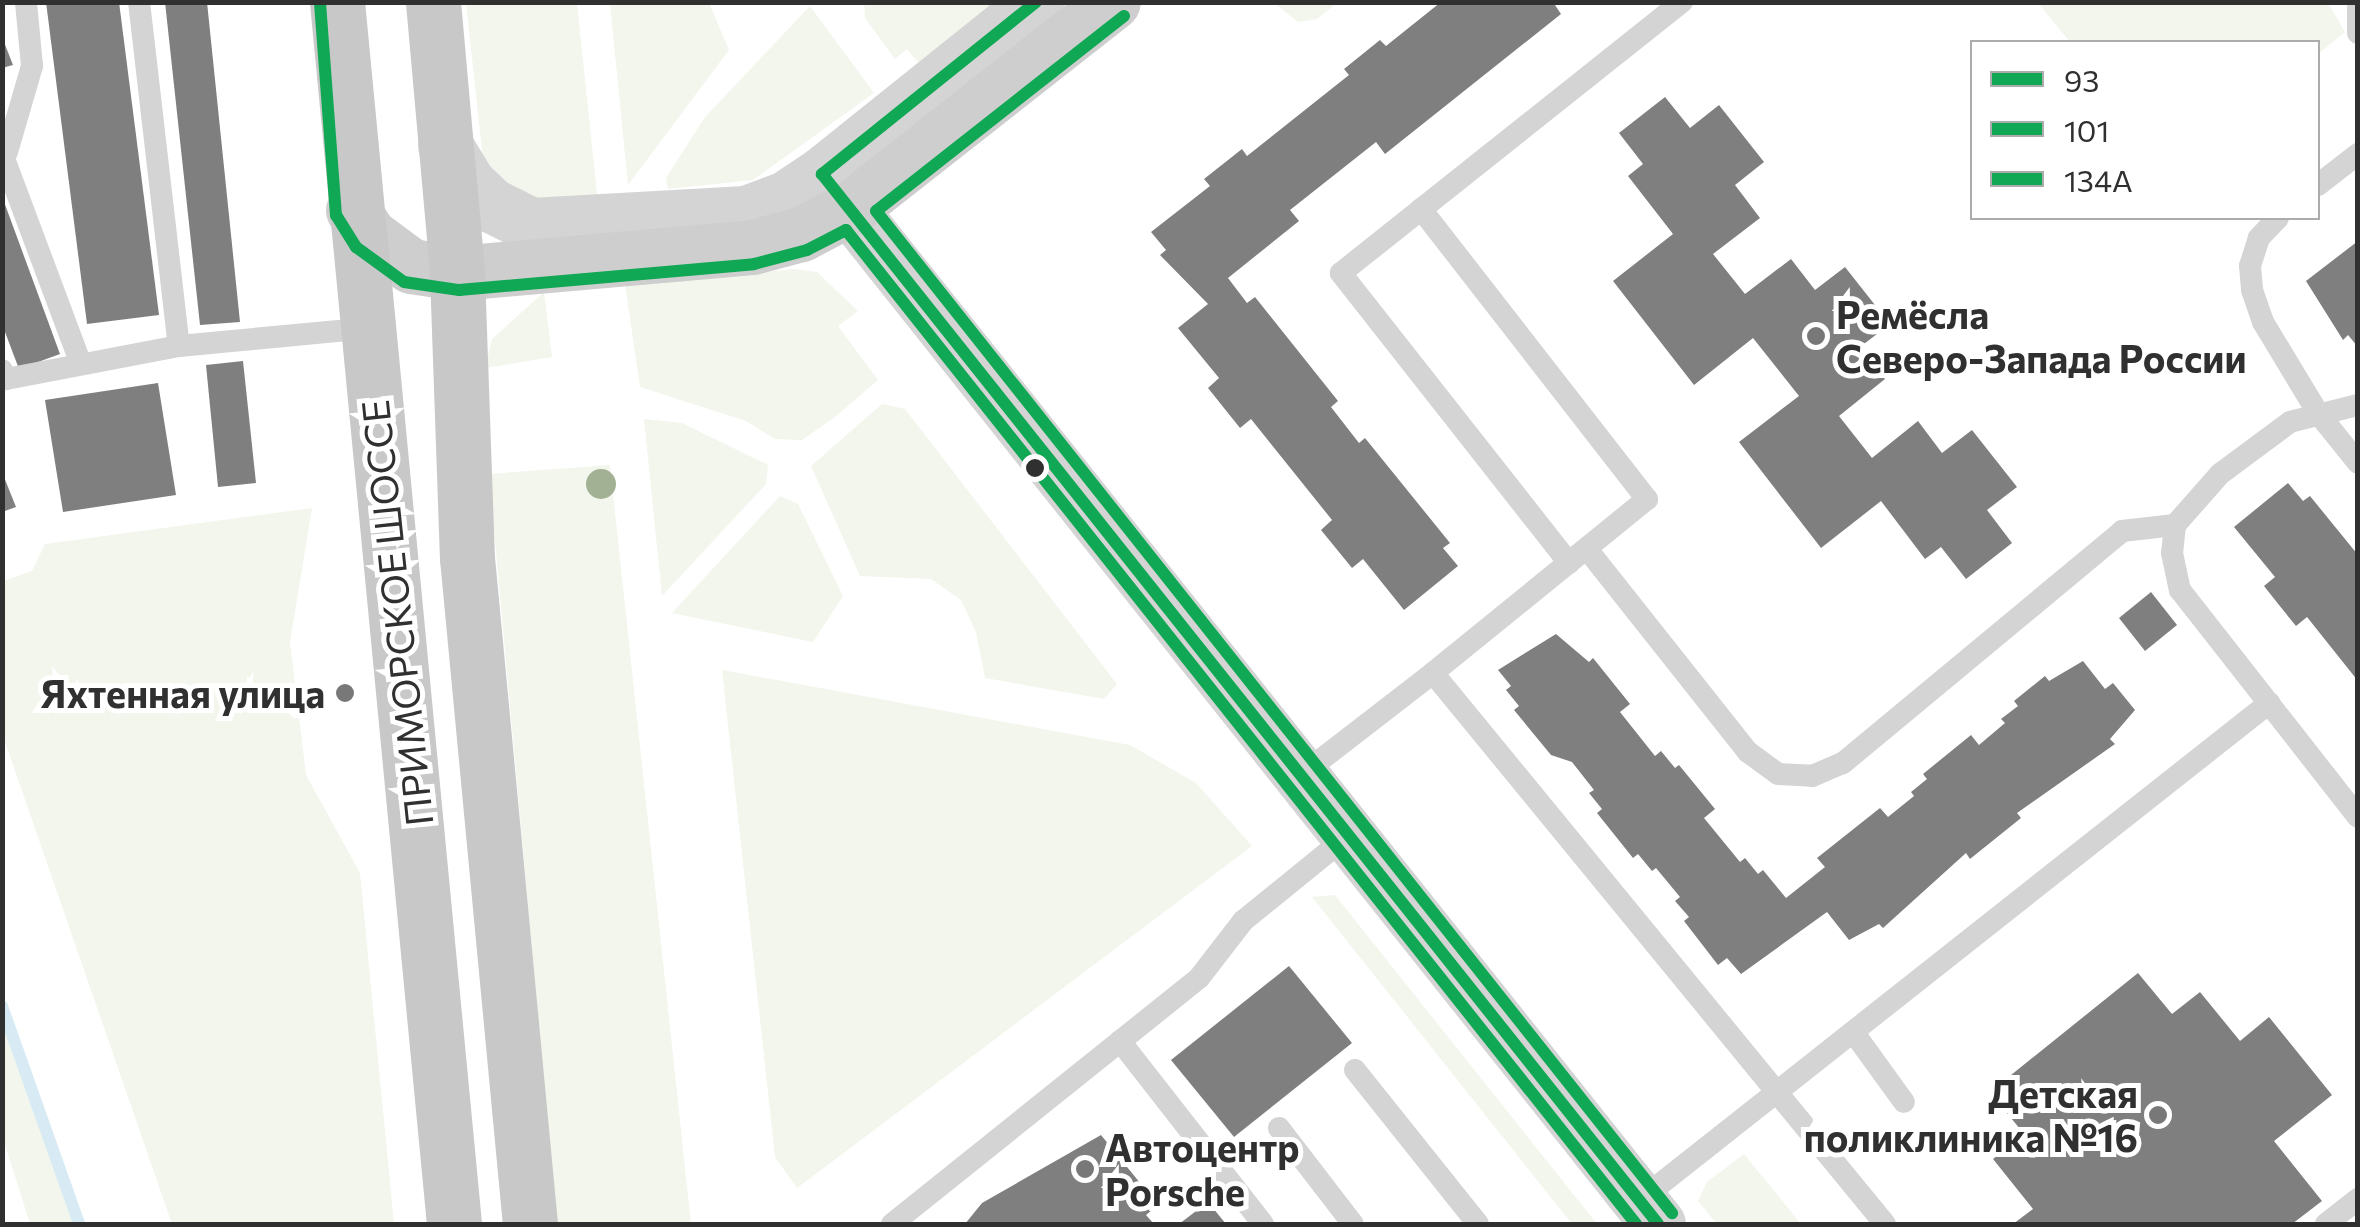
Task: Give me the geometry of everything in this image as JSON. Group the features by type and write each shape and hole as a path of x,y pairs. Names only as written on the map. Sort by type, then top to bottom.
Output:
{"main road":[{"name":"ПРИМОРСКОЕ ШОССЕ","path":"337,2 352,210 368,328 454,1224"},
{"name":"ПРИМОРСКОЕ ШОССЕ","path":"433,2 457,274 467,558 530,1224"},
{"path":"352,210 368,235 410,266 457,274 752,246 801,234 836,191 1113,2"}],"street":[{"path":"446,145 468,183 491,206 531,225 746,213 786,198 836,191 1038,2"},
{"path":"836,191 1649,1213"}],"lane":[{"path":"26,2 32,66 4,153 81,364"},
{"path":"138,2 179,346"},
{"path":"1682,2 1341,273 1748,752 1778,774 1812,776 1843,764 2122,531 2175,524"},
{"path":"2320,183 2358,154"},
{"path":"1301,775 1433,674 1647,499 1421,210"},
{"path":"2276,220 2259,238 2250,266 2252,290 2263,322 2318,413 2358,463"},
{"path":"2,370 6,379 179,346 368,328"},
{"path":"2358,405 2290,422 2220,474 2175,524 2172,553 2180,590 2358,817"},
{"path":"1433,674 1885,1224"},
{"path":"1649,1213 1778,1093 2269,703"},
{"path":"892,1224 1198,978 1243,921 1349,835"},
{"path":"1854,1033 1904,1102"},
{"path":"1120,1041 1263,1224"},
{"path":"1355,1070 1478,1224"},
{"path":"1279,1128 1353,1224"},
{"path":"2326,1224 2358,1199"}],"shaded area":[{"path":"466,3 577,3 598,204 545,206 519,195 483,159"},
{"path":"610,3 709,3 729,50 628,185"},
{"path":"864,3 1000,3 921,66 907,49 895,59 865,18"},
{"path":"1274,3 1337,3 1317,19 1298,22"},
{"path":"2038,3 2328,3 2345,32 2320,52 2320,40 2068,40"},
{"path":"810,6 874,93 753,180 668,189 666,178 705,117"},
{"path":"795,269 817,272 858,311 838,326 878,380 835,417 802,440 775,439 746,421 640,387 625,284"},
{"path":"544,292 552,357 485,368 492,339"},
{"path":"882,404 905,409 1117,684 1104,699 985,678 976,632 961,600 931,579 860,576 811,466"},
{"path":"644,419 682,423 768,465 766,484 662,596"},
{"path":"610,465 691,1224 557,1224 489,474"},
{"path":"780,496 798,504 843,596 813,642 672,613"},
{"path":"312,508 290,642 306,775 360,873 394,1224 172,1224 3,736 3,581 32,571 45,544"},
{"path":"722,670 1130,745 1196,783 1252,846 797,1188 775,1157"},
{"path":"1335,895 1597,1224 1572,1224 1312,897"},
{"path":"2,1020 74,1224 30,1224 3,1138"},
{"path":"1744,1154 1801,1224 1717,1224 1698,1201 1707,1182"}],"building":[{"path":"46,2 119,2 159,315 87,324"},
{"path":"165,2 207,2 240,322 200,325"},
{"path":"1441,2 1553,2 1561,14 1385,154 1376,142 1290,210 1299,221 1228,278 1247,303 1255,297 1338,401 1331,407 1359,443 1365,438 1450,543 1443,548 1458,566 1404,610 1363,559 1352,568 1321,530 1332,520 1251,419 1240,428 1208,388 1219,378 1178,328 1208,304 1160,255 1166,250 1151,232 1210,186 1204,179 1242,149 1247,156 1349,75 1344,69 1380,40 1386,46"},
{"path":"2,37 13,65 2,68"},
{"path":"1665,97 1690,128 1719,105 1764,162 1735,185 1760,218 1713,254 1745,294 1791,259 1815,290 1845,267 1890,324 1860,347 1885,379 1839,416 1872,458 1918,421 1942,453 1972,430 2017,487 1987,510 2012,543 1966,579 1941,547 1925,559 1881,501 1821,548 1739,442 1799,396 1753,338 1694,385 1613,281 1673,234 1628,176 1643,164 1619,133"},
{"path":"3,199 60,354 19,369 2,324"},
{"path":"2358,241 2358,347 2348,335 2343,340 2306,281"},
{"path":"243,361 256,483 218,487 206,365"},
{"path":"158,383 176,495 63,512 45,400"},
{"path":"2,472 16,507 2,512"},
{"path":"2288,483 2303,501 2310,496 2358,555 2358,681 2307,617 2296,626 2279,605 2264,586 2275,577 2234,527"},
{"path":"2151,592 2177,625 2145,651 2119,618"},
{"path":"1556,634 1589,662 1593,658 1630,704 1620,712 1655,756 1661,751 1675,768 1679,765 1715,809 1704,818 1740,862 1745,858 1758,874 1763,870 1786,898 1825,867 1817,858 1880,808 1888,817 1914,796 1911,792 1927,779 1923,774 1971,735 1979,745 2005,723 2001,719 2018,706 2014,701 2045,676 2049,681 2083,661 2105,689 2113,683 2135,710 2110,739 2115,744 2017,813 2021,818 1970,859 1966,853 1883,928 1879,924 1849,940 1827,912 1741,974 1727,958 1718,965 1684,921 1689,917 1675,901 1680,897 1656,868 1652,871 1638,854 1633,858 1597,813 1602,809 1589,793 1594,790 1572,762 1551,755 1514,710 1519,706 1506,690 1511,686 1498,670"},
{"path":"1289,966 1352,1043 1234,1137 1171,1060"},
{"name":"Детская поликлиника №16","path":"2138,973 2172,1014 2200,992 2240,1041 2269,1017 2332,1095 2274,1141 2322,1201 2292,1224 2013,1224 2033,1209 1993,1159 2024,1134 1990,1092"},
{"name":"Автоцентр Porsche","path":"1101,1135 1158,1205 1146,1215 1154,1224 965,1224 982,1203"},
{"path":"1208,1202 1226,1224 1179,1224"}],"waterway":[{"path":"2,1006 79,1224"}],"transit line":[{"name":"93","path":"1036,2 822,174 1658,1224"},
{"name":"101","path":"320,3 336,215 356,247 404,282 459,290 754,264 807,250 846,230 1636,1224"},
{"name":"134А","path":"1124,16 876,211 1672,1213"}],"place":[{"name":"Ремёсла Северо-Запада России","path":"1816,336"},
{"name":"Яхтенная улица","path":"345,693"},
{"name":"Детская поликлиника №16","path":"2158,1115"},
{"name":"Автоцентр Porsche","path":"1085,1169"}]}
